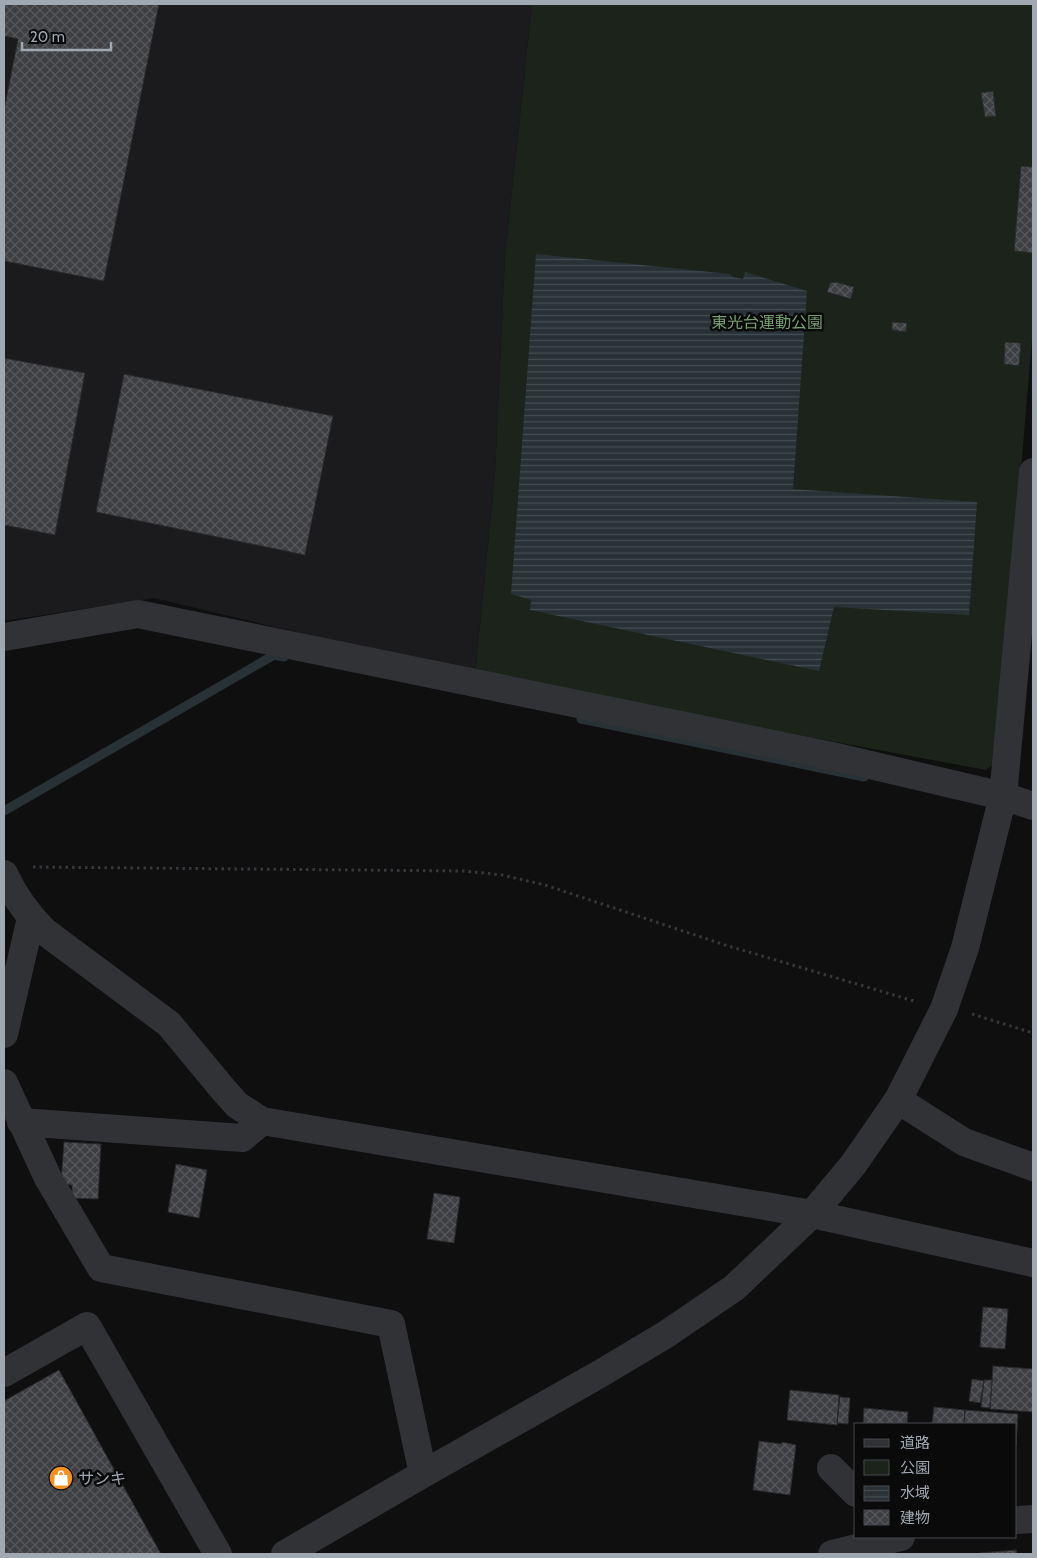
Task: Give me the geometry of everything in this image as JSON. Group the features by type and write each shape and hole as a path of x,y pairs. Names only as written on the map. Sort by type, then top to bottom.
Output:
{"street":[{"path":"285,1554 665,1335 734,1288 812,1214 853,1165 898,1100 944,1009 965,948 1003,796 1028,575 1033,472"},
{"path":"4,637 138,614 832,756 1003,796 1033,806"},
{"path":"14,870 11,888 31,918 44,930 169,1024 237,1105 262,1121 812,1214 1033,1263"},
{"path":"4,1034 31,918"},
{"path":"4,1083 48,1178 101,1268 391,1324 423,1474"},
{"path":"898,1100 964,1142 1033,1168"},
{"path":"21,1122 242,1138 262,1121"},
{"path":"4,1373 86,1326 218,1554"},
{"path":"831,1468 854,1491"},
{"path":"1017,1520 1033,1519"},
{"path":"832,1554 896,1538"}],"path":[{"path":"14,870 464,871 502,875 545,885 724,945 944,1009 972,1014 1033,1033"}],"shaded area":[{"path":"4,4 532,4 505,256 495,474 475,675 154,598 4,621"}],"green space":[{"name":"東光台運動公園","path":"532,4 1033,4 1033,326 997,761 986,770 475,675 495,474 505,256"}],"water":[{"path":"536,254 730,274 733,277 743,279 745,272 807,291 793,489 977,502 969,615 834,607 819,671 530,610 531,600 511,594"}],"building":[{"path":"4,4 159,4 104,281 4,261 4,110 18,39 4,36"},
{"path":"993,91 996,116 985,117 981,93"},
{"path":"1021,166 1033,167 1033,253 1014,251"},
{"path":"836,282 854,287 851,299 827,292 830,283"},
{"path":"892,322 907,323 906,332 892,330"},
{"path":"1005,342 1021,343 1019,366 1004,364"},
{"path":"4,358 85,373 55,535 4,525"},
{"path":"124,374 333,416 305,555 96,512"},
{"path":"64,1142 101,1144 98,1199 72,1198 72,1185 61,1184"},
{"path":"176,1164 207,1170 199,1218 168,1212"},
{"path":"434,1193 460,1197 454,1243 427,1239"},
{"path":"983,1307 1008,1309 1005,1349 980,1347"},
{"path":"993,1366 1033,1369 1033,1412 990,1409"},
{"name":"サンキ","path":"59,1370 161,1554 4,1554 4,1401"},
{"path":"972,1379 984,1381 980,1403 969,1401"},
{"path":"984,1380 992,1380 990,1408 981,1407"},
{"path":"790,1390 839,1395 837,1425 787,1420"},
{"path":"840,1397 850,1398 848,1424 837,1423"},
{"path":"934,1407 965,1410 964,1423 932,1423"},
{"path":"864,1408 908,1412 907,1423 863,1423"},
{"path":"965,1410 1018,1414 1017,1430 1017,1423 964,1423"},
{"path":"759,1441 796,1445 790,1495 753,1490"},
{"path":"1016,1550 1017,1554 980,1554 980,1553"}],"waterway":[{"path":"4,811 274,655 284,657"},
{"path":"581,719 864,777"}],"place":[{"name":"サンキ","path":"61,1478"}]}
